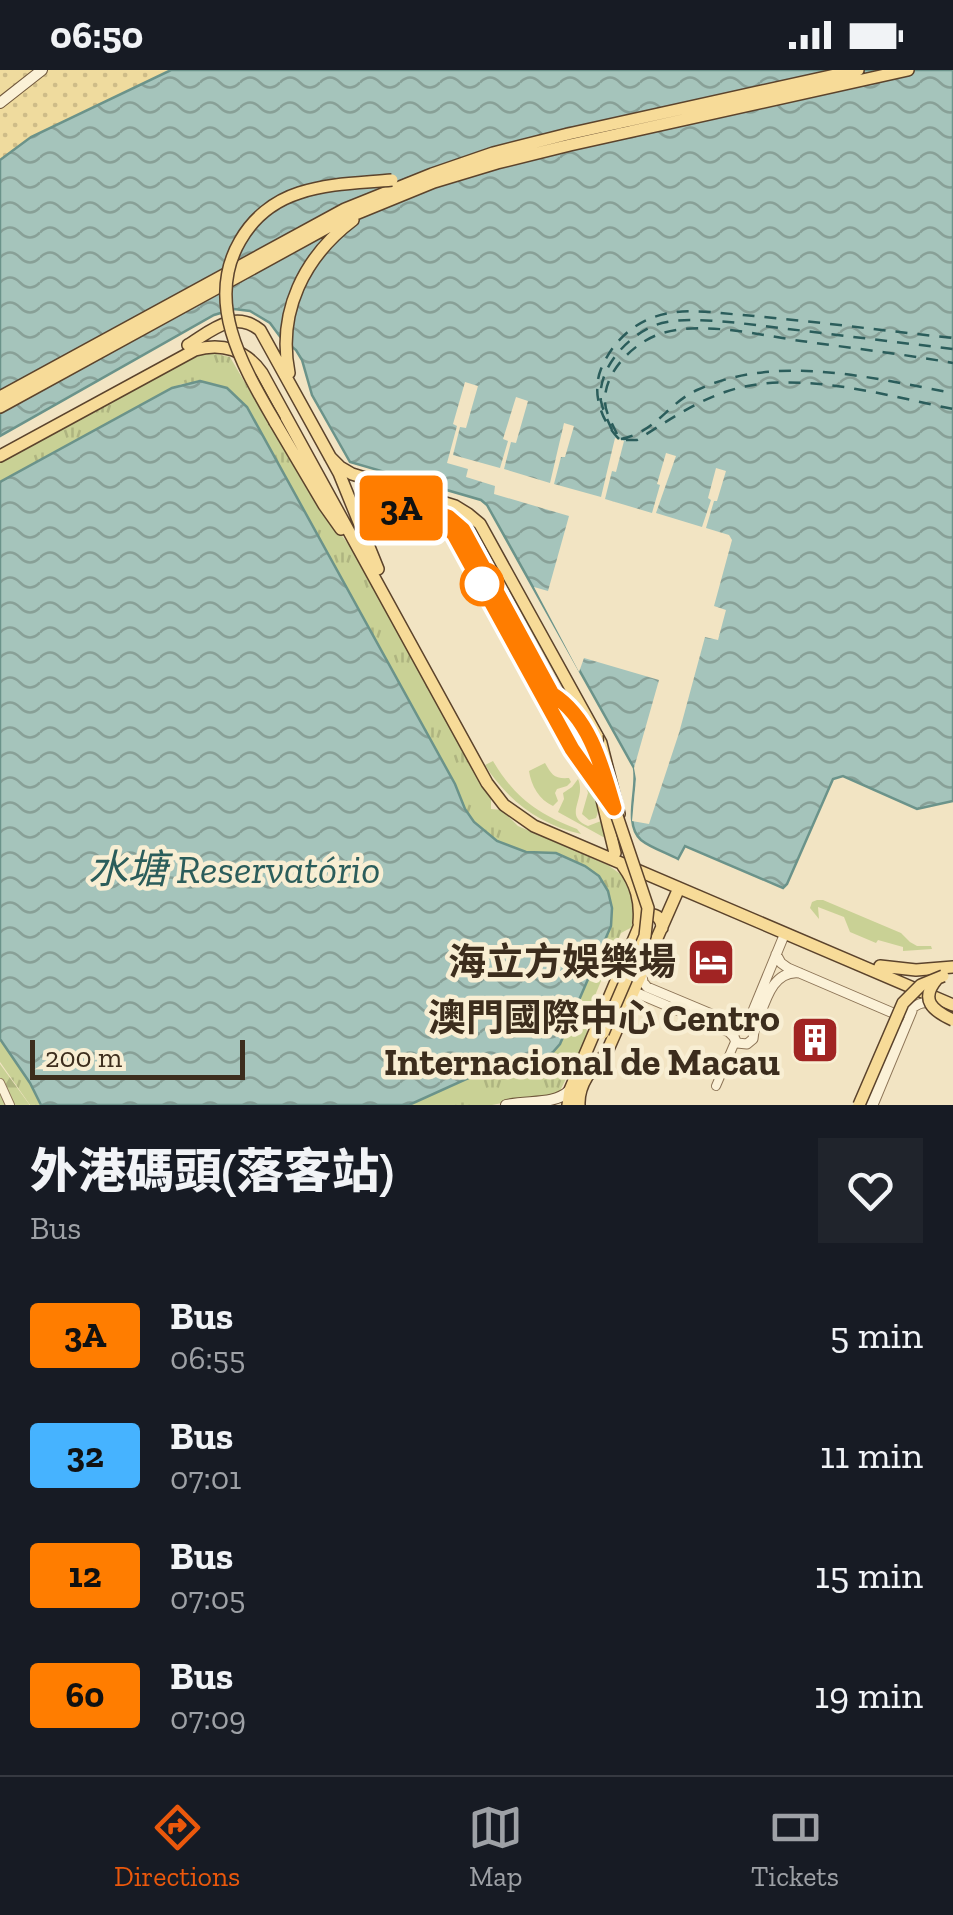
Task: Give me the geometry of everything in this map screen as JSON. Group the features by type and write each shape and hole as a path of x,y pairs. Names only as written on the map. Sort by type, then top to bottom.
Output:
{"main road":[{"path":"0,103 42,70"},
{"path":"0,397 345,209 432,174 568,134 858,70"},
{"path":"0,407 308,238 387,200 497,162 908,70"},
{"path":"375,571 324,505 241,361 228,316 228,271 244,233 270,207 298,193 432,174"},
{"path":"294,390 286,337 294,294 324,245 343,227 387,200"},
{"path":"0,448 228,322 242,320 263,334 330,457 375,571"},
{"path":"188,345 209,339 230,341 262,360 487,783 511,811 534,826 953,997"},
{"path":"0,456 195,350 214,346 233,349 250,358 262,373 375,571"},
{"path":"330,457 340,468 394,496 444,503 468,514 483,528 597,736 628,846"},
{"path":"356,476 448,517 463,530 591,766 617,858 632,878 639,900 637,932"},
{"path":"394,496 388,504 389,517 395,522 439,524 452,531 572,749 612,805 646,898 648,922 644,936 603,1034 594,1066 581,1089 579,1105"},
{"path":"407,523 398,512 411,499"},
{"path":"572,749 589,754 597,745 597,736"},
{"path":"617,858 953,1005"},
{"path":"594,1066 606,1054 679,888"},
{"path":"568,1105 572,1085 643,918 649,914 658,917 662,928"},
{"path":"880,966 950,972"},
{"path":"950,972 934,981 929,1000 937,1012 953,1016"},
{"path":"866,1105 903,1003 921,985 950,972"},
{"path":"915,989 928,1003 953,1016"},
{"path":"506,1105 554,1104 563,1099 603,1034"}],"street":[{"path":"716,1086 735,1041 734,1029 750,1018 785,934"},
{"path":"776,954 782,964 891,1012 902,1014 914,1009"},
{"path":"631,995 637,993 729,1032 735,1041 745,1045 751,1042 777,979 787,972 800,973"},
{"path":"642,975 642,982 648,987 733,1024 750,1025 754,1031"},
{"path":"866,1105 914,1009 920,1003 928,1003"},
{"path":"866,1105 899,1027 891,1012"},
{"path":"0,1083 10,1105"}],"green space":[{"path":"199,354 230,357 308,491 372,582 491,799 491,809 502,810 518,826 608,865 633,890 636,925 621,933 584,1022 588,1034 557,1097 492,1105 409,1105 495,1066 546,1055 560,1044 611,926 608,891 599,876 556,853 526,852 497,841 474,822 241,400 214,384 181,384 0,482 0,461"},
{"path":"406,508 444,519 457,528 587,767 598,799 596,818 589,820 582,814 588,793 584,780 527,678 535,674 456,529 441,521 402,515"},
{"path":"493,761 529,803 581,834 538,817 514,800 485,765"},
{"path":"545,763 554,775 571,782 557,789 558,801 553,806 536,792 529,771"},
{"path":"578,779 577,817 588,826 601,821 605,838 558,812 563,793"},
{"path":"817,900 901,933 917,946 932,949 903,951 903,947 878,940 876,943 850,932 844,917 818,907 819,919 810,908"},
{"path":"0,1039 41,1105 30,1105 0,1062"},
{"path":"0,1064 29,1104 29,1105 0,1105"}],"sand":[{"path":"0,70 171,70 31,137 0,160"}],"water":[{"path":"171,70 953,70 953,801 917,809 843,776 833,779 783,888 685,846 678,859 645,843 633,825 634,768 487,505 350,462 312,395 296,350 270,323 250,311 234,309 214,315 0,436 0,160 31,137"},
{"name":"水塘 Reservatório","path":"200,381 227,388 247,407 474,822 497,841 526,852 556,853 585,866 599,876 608,891 611,926 560,1044 544,1057 495,1066 409,1105 41,1105 0,1039 0,482 172,388"}],"pier":[{"path":"465,382 478,386 466,428 460,427 453,455 500,468 508,441 503,439 516,397 528,401 504,469 550,483 564,423 574,426 554,484 601,497 615,438 624,441 605,499 652,513 666,453 676,456 656,513 702,527 716,468 726,471 706,528 729,535 732,540 714,606 726,610 718,640 705,637 649,824 632,821 634,768 659,680 584,658 579,672 534,587 548,591 569,516 494,494 495,486 466,477 468,469 447,463"}],"ferry route":[{"path":"619,439 600,407 598,378 605,360 622,337 654,317 703,312 953,338"},
{"path":"612,430 601,401 601,388 611,362 642,332 667,322 739,323 953,349"},
{"path":"617,434 605,403 611,377 633,349 663,333 696,328 732,330 953,363"},
{"path":"621,439 653,424 697,390 759,373 824,372 953,393"},
{"path":"626,440 637,440 691,407 751,385 839,386 953,409"}],"bus line":[{"name":"3A","path":"409,504 441,514 463,530 552,694 574,714 595,750 614,808 572,749 454,534 439,524 404,523 398,514 402,507 409,504"}],"place":[{"name":"海立方娛樂場","path":"711,962"},
{"name":"澳門國際中心 Centro Internacional de Macau","path":"815,1040"}]}
